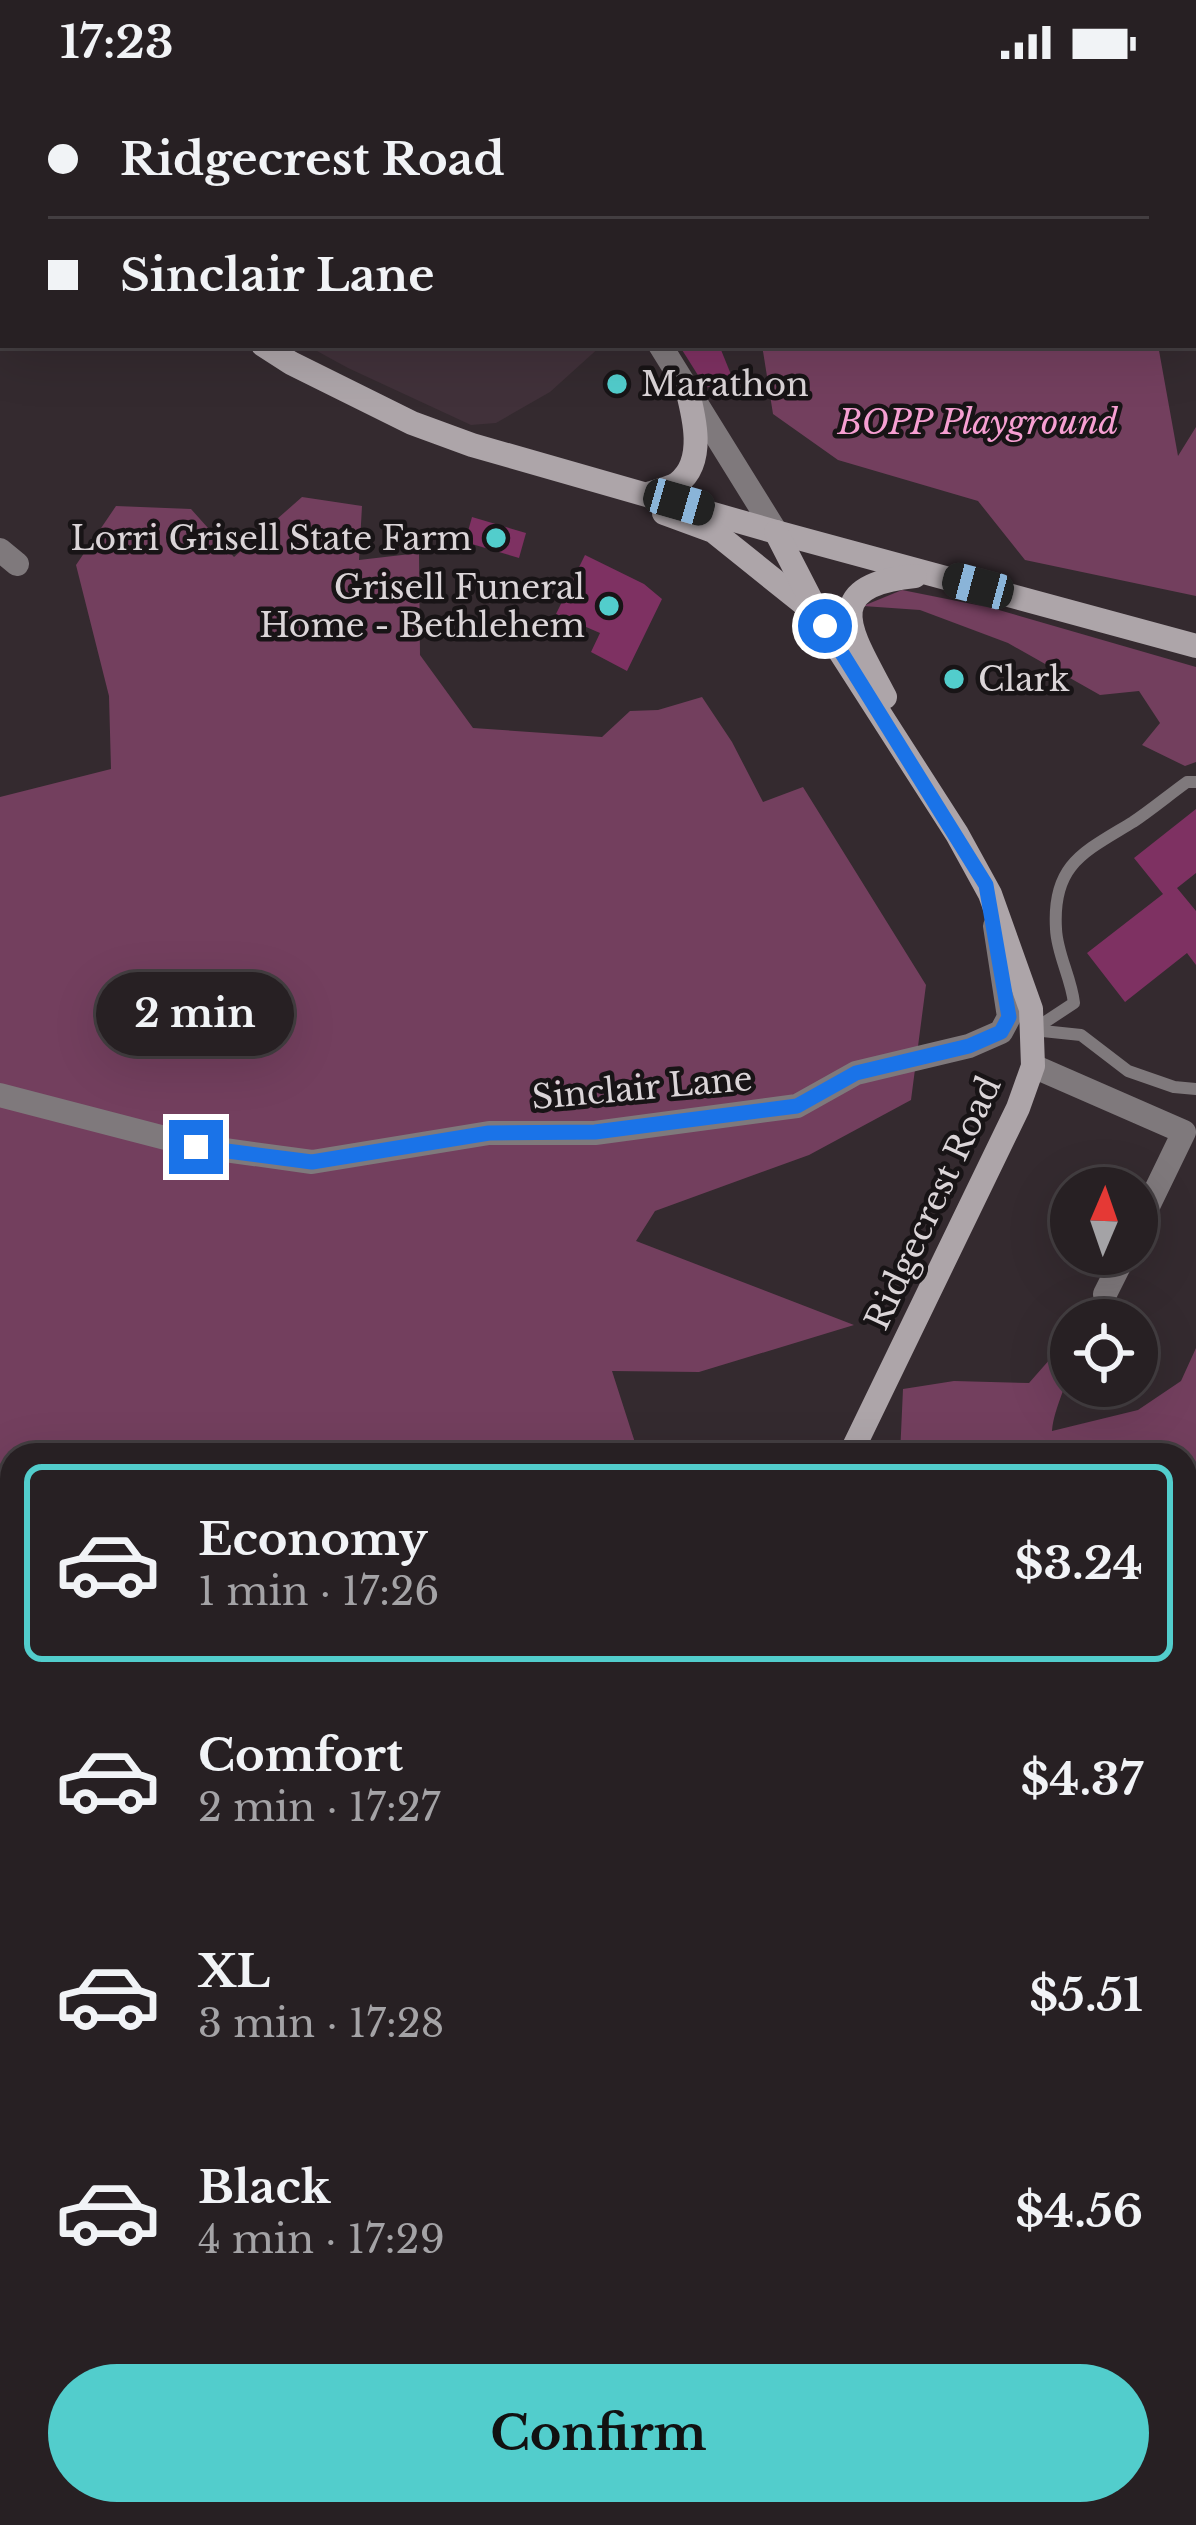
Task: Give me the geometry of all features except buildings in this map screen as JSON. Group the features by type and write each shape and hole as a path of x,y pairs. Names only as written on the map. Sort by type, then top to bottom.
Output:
{"main road":[{"path":"268,348 412,423 533,463 1196,646"},
{"path":"651,494 678,484 688,472 696,425 687,389"},
{"path":"533,463 600,493 713,531 819,617"},
{"name":"Ridgecrest Road","path":"776,532 819,617 990,894 1031,1009 1033,1066 1018,1108 856,1443"},
{"path":"908,760 904,734 850,625 849,610 855,596 879,580 935,574"}],"street":[{"path":"662,348 776,532"},
{"name":"Sinclair Lane","path":"0,1095 196,1147 312,1162 489,1133 595,1132 797,1106 856,1073 969,1046 1001,1032 1009,1017 990,894"},
{"path":"1033,1066 1184,1132 1158,1185"},
{"path":"1106,1294 1115,1275"}],"lane":[{"path":"1032,1030 1074,1003 1056,935 1056,897 1068,867 1099,840 1133,822 1186,782 1196,782"},
{"path":"1032,1030 1081,1035 1128,1071 1174,1088 1196,1089"}],"shaded area":[{"path":"311,348 599,348 550,392 496,423 471,425"}],"green space":[{"name":"BOPP Playground","path":"762,348 1159,348 1178,456 1196,427 1196,596 1025,560 978,501 838,460 773,414"},
{"path":"302,497 362,506 359,560 419,553 420,655 473,728 602,737 630,711 658,710 702,697 763,802 803,787 926,985 911,1100 809,1155 655,1211 636,1241 854,1325 699,1372 612,1371 635,1443 0,1443 0,797 111,769 109,696 76,565 116,506 191,509 234,557"},
{"path":"902,590 992,608 1196,667 1196,762 1185,766 1142,745 1160,723 1139,691 1100,695 1008,643 920,610 863,606"},
{"path":"1196,1348 1196,1443 901,1443 903,1389 954,1381 1029,1383 1050,1359 1050,1407 1058,1407 1052,1431 1158,1407 1158,1397 1181,1381"}],"place":[{"name":"Marathon","path":"617,384"},
{"name":"Lorri Grisell State Farm","path":"496,538"},
{"name":"Grisell Funeral Home - Bethlehem","path":"609,606"},
{"name":"Clark","path":"954,679"}],"route":[{"path":"196,1147 312,1162 489,1133 595,1132 797,1106 856,1073 969,1046 1001,1032 1009,1017 990,894 825,626"}]}
